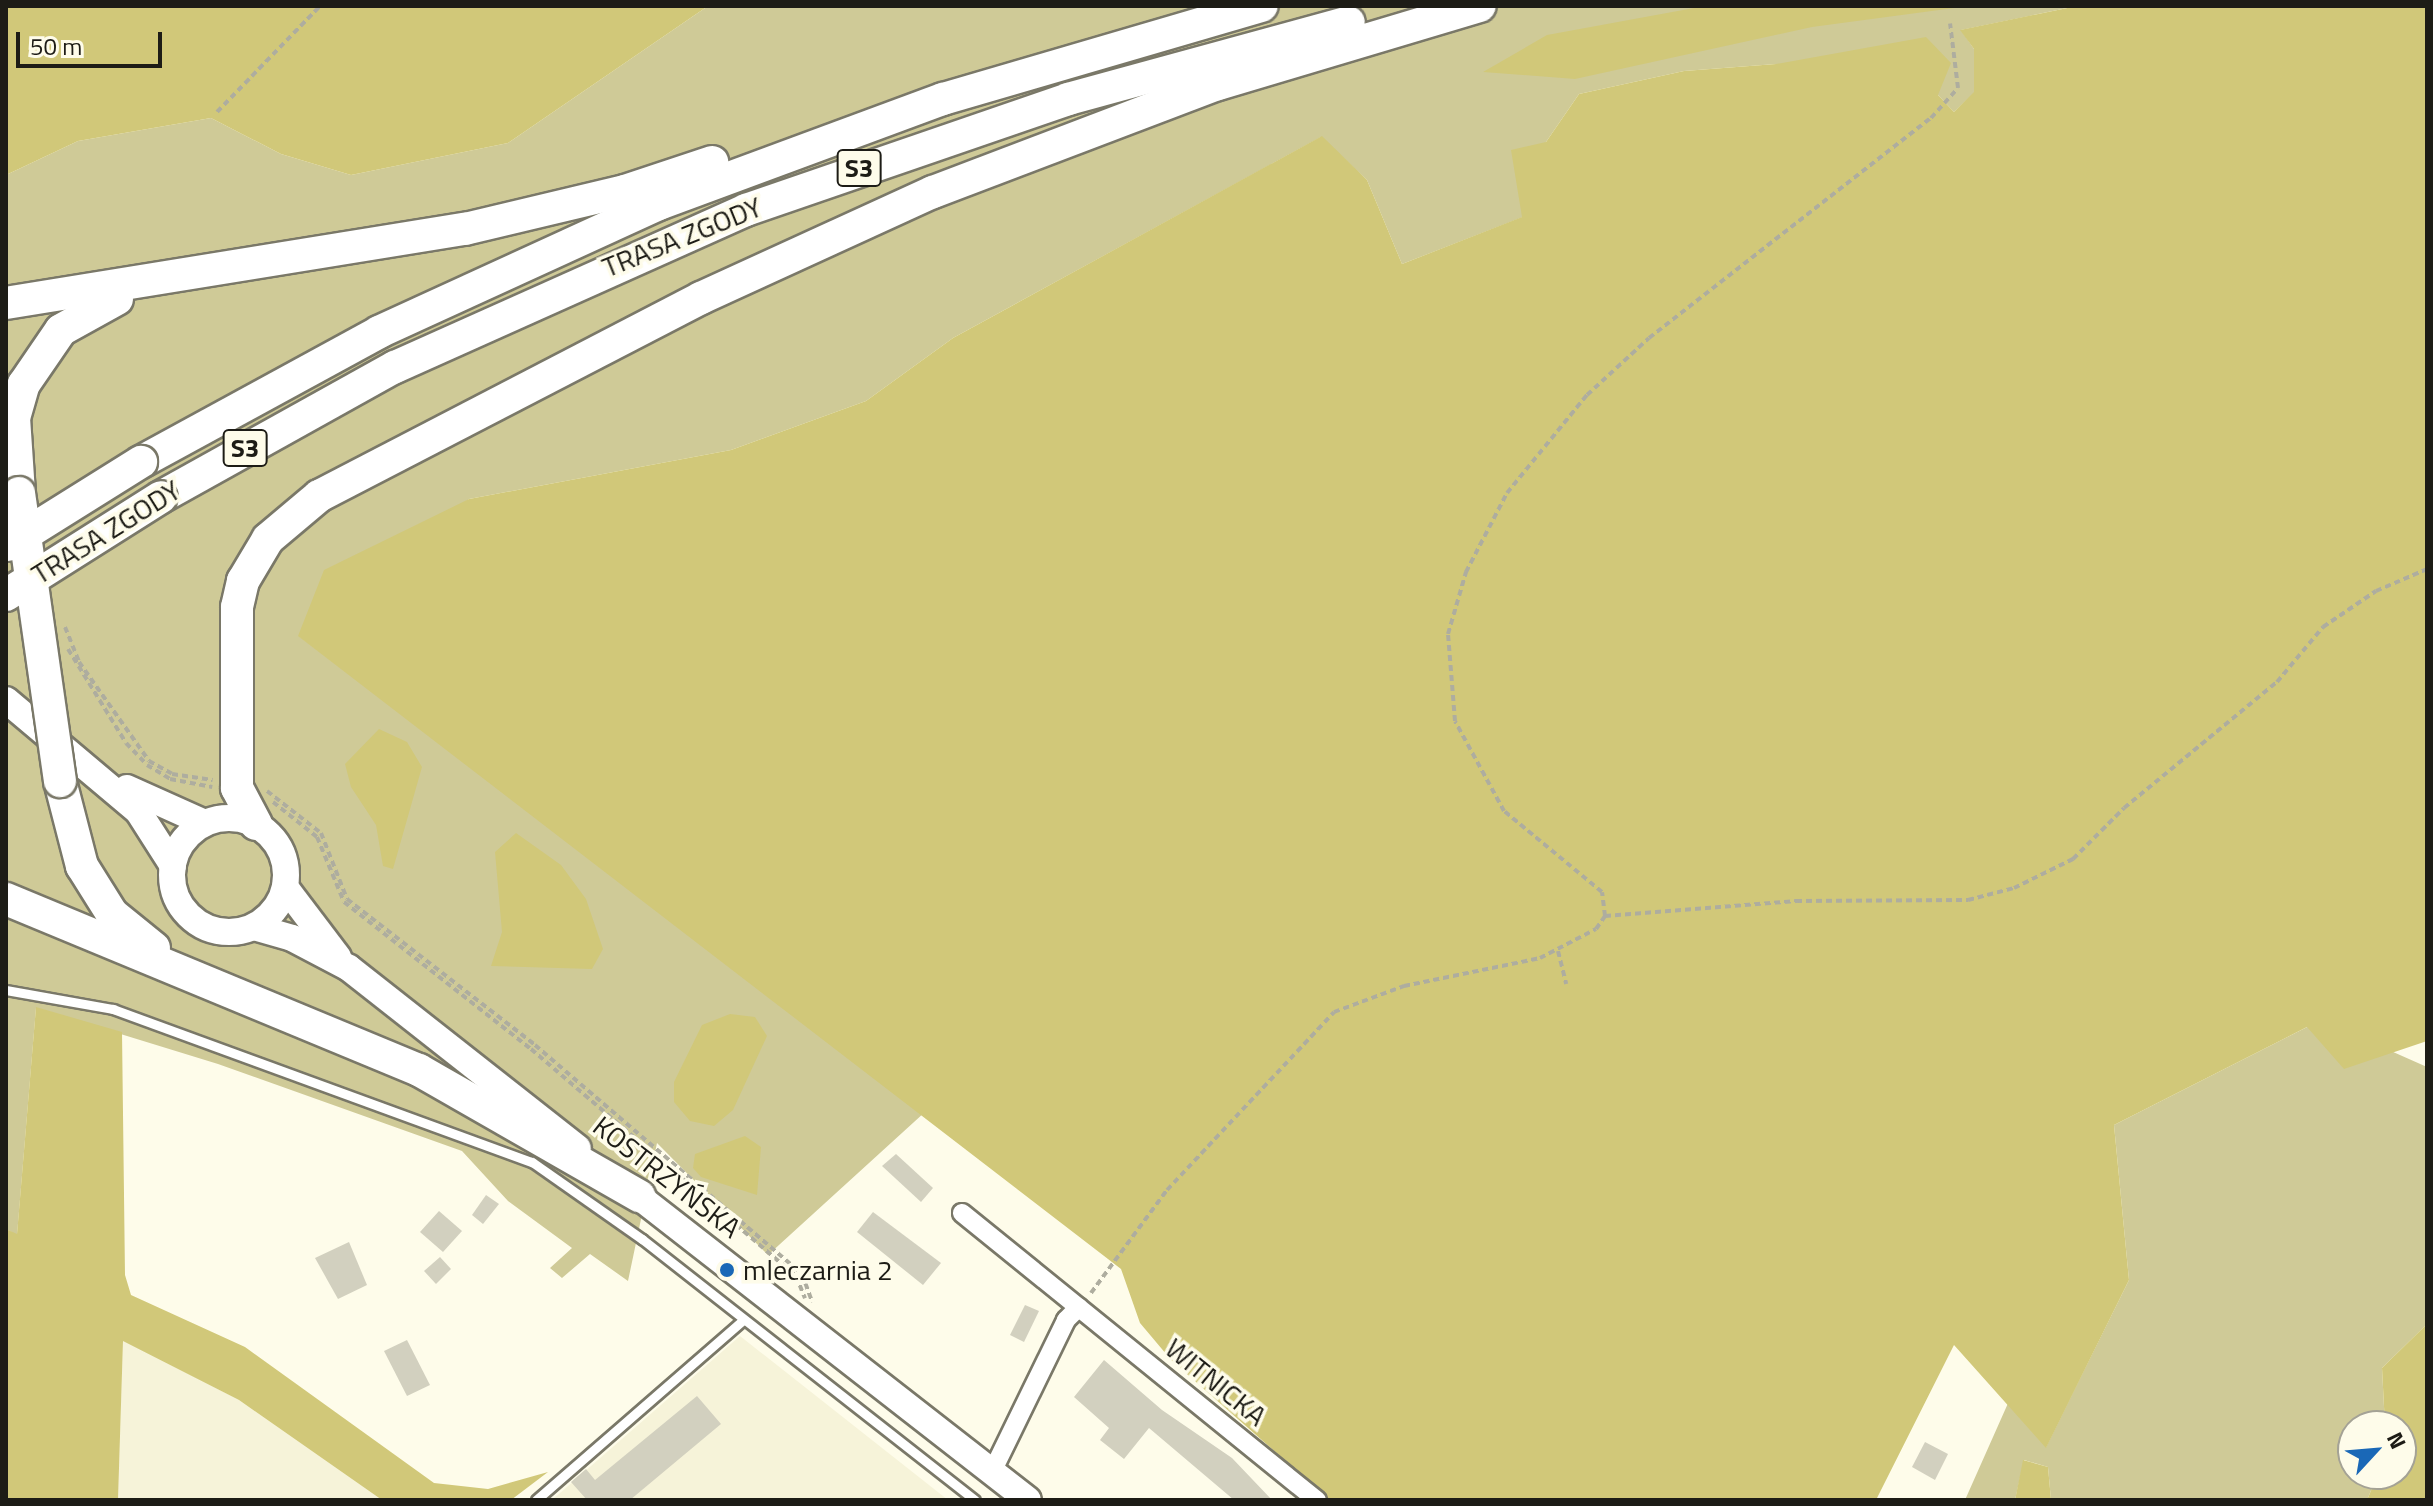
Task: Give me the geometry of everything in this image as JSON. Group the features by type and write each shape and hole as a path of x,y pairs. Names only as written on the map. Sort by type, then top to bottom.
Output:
{"highway":[{"name":"TRASA ZGODY","path":"6,547 141,462 316,364 539,256 943,99 1262,6"},
{"name":"TRASA ZGODY","path":"6,595 161,497 409,360 746,210 1068,99 1412,6"},
{"path":"256,824 237,784 232,634 243,581 268,539 319,496 701,298 933,192 1218,84 1480,6"},
{"path":"6,303 197,276 496,222 625,191 804,131 943,99"},
{"path":"197,276 101,303 53,341 24,384 14,418 19,493 60,781 82,866 112,914 214,987"},
{"path":"6,899 419,1070 639,1196"}],"main road":[{"path":"6,700 99,773 163,842 173,866 176,896 195,921 224,932 254,927 269,917 285,887"},
{"path":"99,773 205,823"},
{"path":"173,866 189,833 205,823 230,817 256,824 278,844 285,887 349,968"},
{"name":"KOSTRZYŃSKA","path":"254,927 292,938 349,968 1028,1500"}],"street":[{"name":"WITNICKA","path":"962,1213 1317,1500"},
{"path":"992,1472 1066,1320 1079,1307"}],"lane":[{"path":"6,990 113,1009 532,1162 975,1500"},
{"path":"536,1500 742,1321"}],"path":[{"path":"217,112 320,6"},
{"path":"1605,916 1596,884 1504,811 1455,721 1448,634 1466,572 1507,493 1587,395 1649,338 1931,118 1958,88 1950,23"},
{"path":"1079,1307 1167,1190 1334,1012 1404,986 1558,951 1587,939 1605,916 1796,901 1968,900 2014,888 2073,859 2277,682 2323,627 2376,591 2427,569"},
{"path":"62,619 79,662 149,761 172,774 237,784 261,794 310,830 344,902 531,1049 796,1276 813,1311"},
{"path":"56,622 75,666 147,765 194,786 237,784"},
{"path":"1558,951 1566,984"}],"shaded area":[{"path":"6,6 708,6 508,143 351,175 281,154 211,118 78,141 6,175"},
{"path":"708,6 2077,6 1961,30 1974,49 1974,93 1954,112 1938,95 1776,64 1684,71 1579,94 1546,142 1523,217 1402,264 1367,180 1321,137 953,338 866,401 731,450 469,499 299,636 925,1112 768,1255 657,1143 628,1281 590,1254 562,1278 550,1268 572,1248 508,1201 462,1151 218,1064 36,1008 17,1235 6,1229 6,175 78,141 211,118 281,154 351,175 508,143"},
{"path":"1705,6 1969,6 1812,27 1575,79 1483,72 1547,35"},
{"path":"2077,6 2427,6 2427,1041 2344,1069 2307,1027 2114,1125 2129,1280 2046,1448 1954,1345 1876,1500 1330,1500 1172,1361 1140,1323 1121,1269 298,636 324,570 469,499 731,450 866,401 953,338 1322,136 1367,180 1402,264 1522,217 1511,150 1546,142 1579,94 1684,71 1776,64 1926,37 1951,63 1938,95 1954,112 1974,92 1974,49 1960,30"},
{"path":"379,729 407,742 422,767 393,869 383,866 376,825 351,787 345,764"},
{"path":"516,833 561,865 586,899 603,949 592,969 491,966 502,932 495,852"},
{"path":"36,1007 122,1032 125,1275 131,1295 245,1347 434,1483 488,1489 548,1472 511,1500 382,1500 239,1400 123,1341 118,1500 6,1500 6,1229 17,1234"},
{"path":"730,1014 755,1017 767,1036 733,1110 714,1126 690,1121 674,1102 674,1082 702,1025"},
{"path":"2321,1020 2427,1067 2427,1324 2382,1368 2384,1410 2337,1410 2337,1490 2371,1490 2367,1500 2051,1500 2048,1467 2024,1460 2015,1500 1965,1500 2009,1401 2046,1447 2129,1280 2114,1125"},
{"path":"745,1136 761,1147 757,1195 701,1177 693,1168 695,1154"},
{"path":"2427,1324 2427,1500 2367,1500 2371,1490 2417,1490 2417,1410 2384,1410 2382,1368"},
{"path":"740,1336 948,1500 552,1500"},
{"path":"123,1340 239,1400 382,1500 118,1500"},
{"path":"2023,1460 2048,1467 2051,1500 2015,1500"}],"building":[{"path":"896,1154 933,1188 921,1202 882,1166"},
{"path":"486,1195 499,1204 483,1224 472,1215"},
{"path":"439,1211 462,1231 443,1252 420,1232"},
{"path":"873,1212 941,1263 923,1285 857,1232"},
{"path":"349,1242 367,1285 338,1299 315,1258"},
{"path":"440,1257 451,1269 436,1284 424,1271"},
{"path":"1025,1305 1039,1311 1024,1342 1010,1335"},
{"path":"407,1340 430,1385 407,1396 384,1351"},
{"path":"1104,1360 1162,1410 1232,1458 1272,1500 1234,1500 1149,1428 1124,1459 1100,1440 1109,1428 1074,1397"},
{"path":"697,1396 721,1424 630,1500 587,1500 571,1482 586,1469 595,1480"},
{"path":"1925,1442 1948,1454 1935,1480 1912,1467"}],"place":[{"name":"mleczarnia 2","path":"727,1270"}]}
